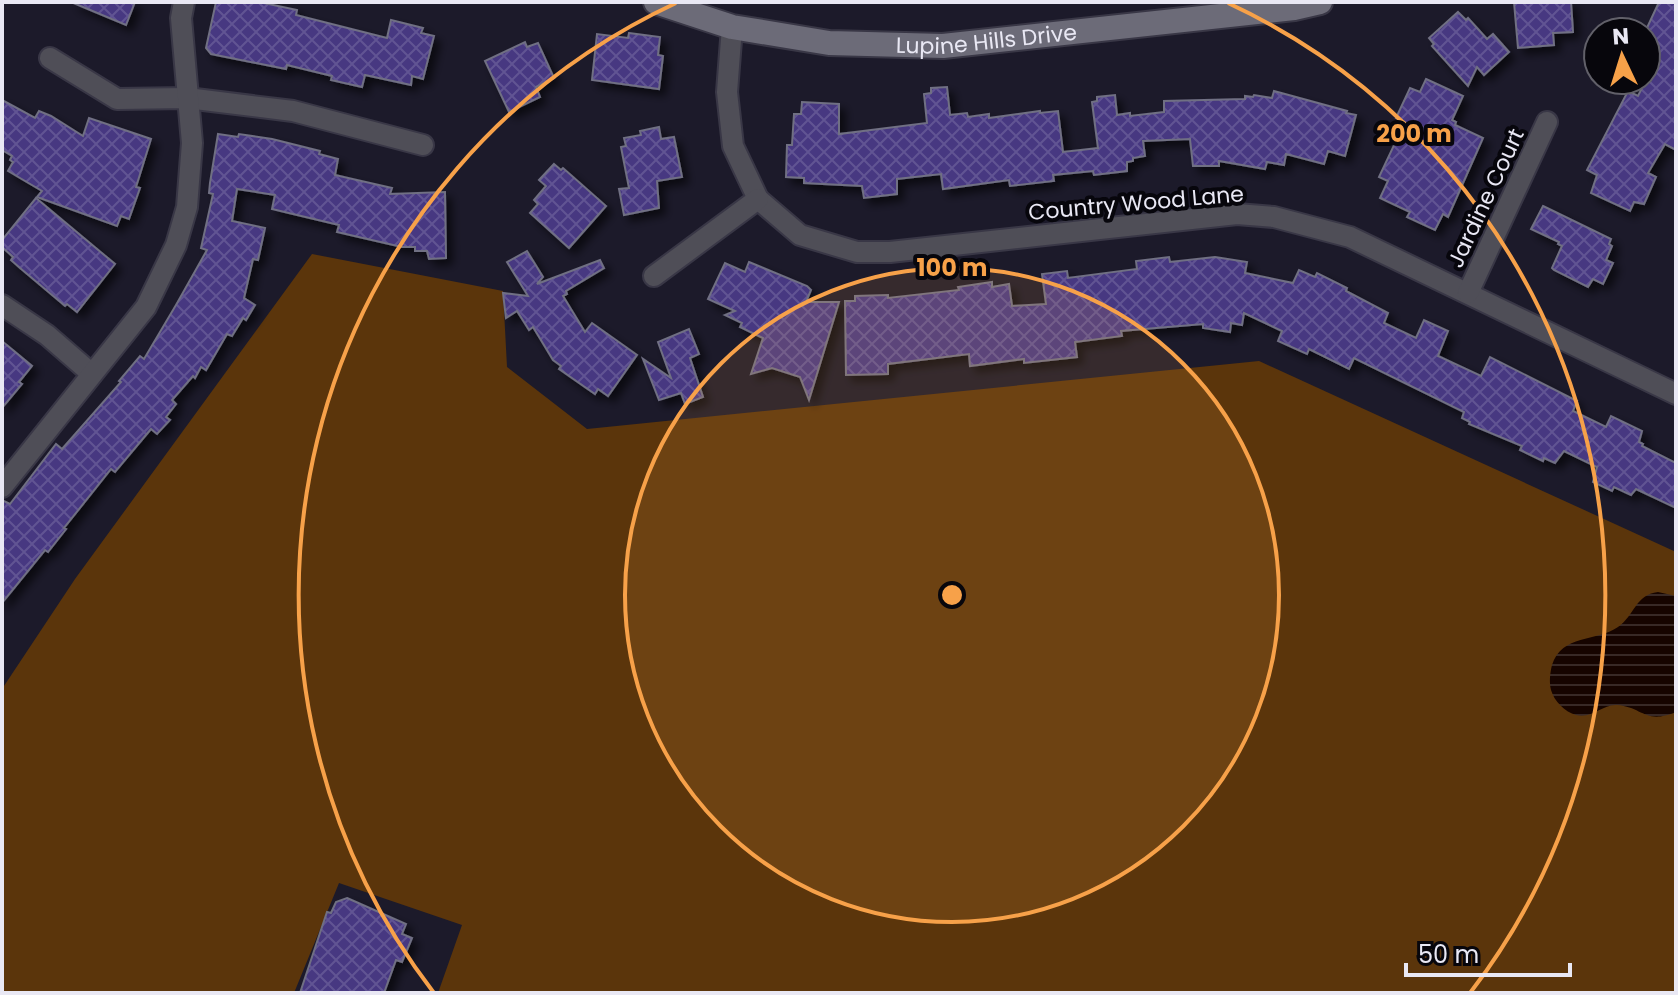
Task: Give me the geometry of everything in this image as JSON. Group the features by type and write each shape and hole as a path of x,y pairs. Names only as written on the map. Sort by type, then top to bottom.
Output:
{"street":[{"path":"2,487 146,307 176,245 187,207 192,143 181,18 184,2"},
{"name":"Lupine Hills Drive","path":"656,2 732,27 829,43 943,46 1279,10 1320,2"},
{"name":"Country Wood Lane","path":"732,27 727,92 733,146 758,199 800,235 857,252 890,252 1237,214 1274,217 1350,237 1676,394"},
{"path":"50,58 117,99 187,98 293,111 423,145"},
{"name":"Jardine Court","path":"1468,293 1547,122"},
{"path":"654,276 758,199"},
{"path":"2,305 47,335 92,374"}],"shaded area":[{"path":"312,254 503,291 507,367 587,429 1259,361 1676,552 1676,993 438,993 462,925 339,883 294,993 2,993 2,689 75,579"},
{"path":"1658,592 1676,596 1676,712 1657,717 1617,705 1582,716 1564,709 1550,687 1551,668 1557,655 1571,643 1618,627 1644,597"}],"building":[{"path":"71,2 135,2 126,25"},
{"path":"216,2 259,2 297,10 296,15 387,38 391,20 423,28 421,33 434,36 423,79 412,76 411,85 365,75 362,87 287,65 286,69 211,54 206,48"},
{"path":"1514,2 1571,2 1573,32 1553,33 1554,45 1518,48"},
{"path":"1659,2 1676,2 1676,150 1665,144 1648,173 1656,177 1644,204 1634,202 1630,211 1591,193 1597,175 1587,170 1625,96 1662,96 1662,16 1652,16"},
{"path":"1458,12 1466,20 1468,18 1487,39 1493,34 1509,52 1484,75 1477,67 1468,86 1432,46 1434,44 1429,38"},
{"path":"629,33 660,37 658,55 663,56 659,89 592,80 597,34 628,38"},
{"path":"525,42 527,47 538,43 554,78 536,87 540,97 509,112 485,61"},
{"path":"1426,79 1463,96 1452,120 1456,122 1455,125 1483,138 1448,217 1443,214 1435,230 1407,217 1410,212 1380,198 1388,181 1379,177 1405,122 1396,118 1410,88 1420,92"},
{"path":"947,87 950,115 967,113 968,117 989,114 989,118 1058,111 1063,152 1098,148 1092,102 1097,101 1097,97 1115,95 1117,115 1130,113 1130,116 1164,112 1164,101 1245,99 1245,96 1254,95 1272,98 1274,91 1356,115 1345,156 1328,151 1324,164 1286,154 1284,165 1267,162 1265,169 1219,161 1219,166 1193,166 1190,139 1143,141 1145,156 1127,162 1127,171 1053,175 1054,181 1010,186 1009,180 943,189 941,174 897,179 897,194 864,198 862,186 804,183 804,178 786,177 787,145 792,145 794,114 801,114 802,102 839,104 839,134 927,123 924,94 931,93 931,88"},
{"path":"2,100 35,118 39,111 51,116 83,136 89,118 151,139 129,219 121,216 117,226 37,197 42,191 8,171 13,162 10,160 12,156 2,150"},
{"path":"659,127 661,139 674,137 682,177 657,181 659,208 624,215 619,189 629,188 621,147 626,146 624,138"},
{"path":"218,134 272,139 320,151 319,154 338,159 335,175 392,188 390,194 445,192 446,258 429,259 427,251 415,251 415,247 402,247 337,232 339,225 272,209 275,195 237,189 232,221 265,228 258,260 253,259 244,298 255,305 232,336 227,334 206,370 201,367 195,378 193,376 172,400 176,404 166,417 170,420 157,434 151,429 115,472 111,469 48,552 45,550 2,603 2,500 10,504 56,444 62,449 140,356 144,359 176,305 207,250 201,248 213,194 209,193"},
{"path":"554,164 561,170 563,168 606,206 569,248 530,213 538,204 534,200 546,186 539,180"},
{"path":"36,198 115,264 77,312 67,304 65,306 20,268 2,247 2,240"},
{"path":"1543,206 1611,239 1609,244 1612,246 1606,260 1613,263 1603,284 1593,279 1588,287 1552,268 1562,246 1531,229"},
{"path":"527,251 543,277 537,284 600,260 604,268 566,291 567,294 563,296 585,332 592,323 637,355 608,396 598,389 595,394 559,369 561,366 553,360 533,327 529,330 517,311 506,318 503,293 528,296 507,262"},
{"path":"1169,257 1170,262 1215,257 1247,262 1245,273 1293,283 1299,270 1315,277 1317,273 1388,313 1384,323 1416,338 1424,320 1448,331 1438,356 1481,376 1490,357 1577,401 1573,411 1606,427 1611,416 1642,431 1639,442 1642,446 1676,463 1676,508 1636,489 1631,495 1593,482 1597,467 1564,451 1555,463 1544,458 1543,461 1520,450 1522,446 1469,424 1462,418 1464,412 1354,358 1349,369 1309,349 1307,354 1278,341 1282,331 1244,313 1242,325 1231,323 1230,332 1203,328 1203,324 1121,331 1122,336 1075,342 1077,357 1024,363 1024,359 970,366 969,354 888,364 888,374 846,375 845,301 855,301 855,296 888,295 888,298 959,290 958,287 992,282 992,287 1009,284 1012,306 1046,304 1042,274 1067,271 1068,278 1137,269 1136,261"},
{"path":"749,262 807,286 811,290 806,302 839,302 809,400 800,377 772,368 751,374 763,338 740,327 742,323 725,315 735,311 708,299 725,263 745,272"},
{"path":"689,329 699,354 690,358 703,397 685,404 681,393 659,400 643,359 671,378 658,342"},
{"path":"2,341 32,366 2,408"},
{"path":"347,898 406,924 402,934 412,938 402,962 396,960 384,993 300,993 327,912 331,913 336,902"}]}
